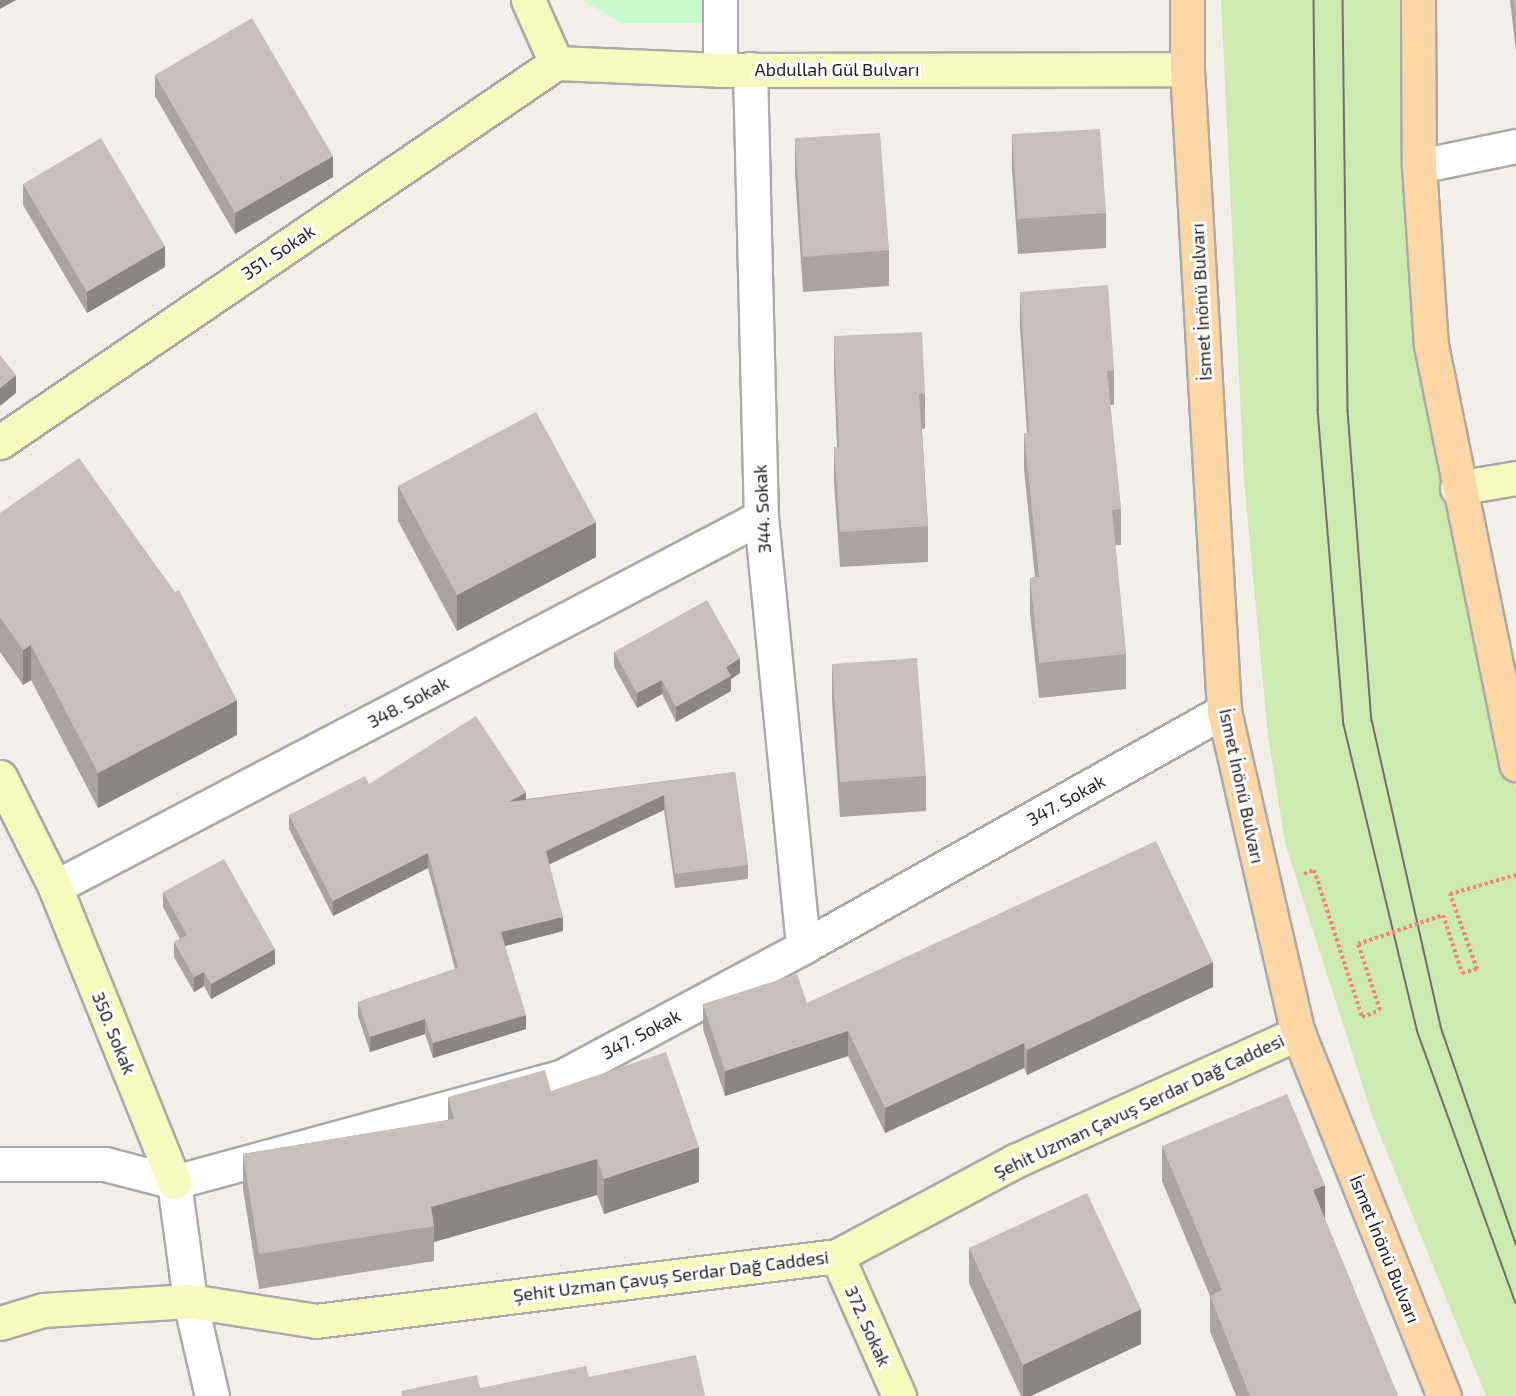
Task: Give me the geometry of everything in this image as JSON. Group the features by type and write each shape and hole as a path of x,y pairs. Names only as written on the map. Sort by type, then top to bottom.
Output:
{"main road":[{"name":"İsmet İnönü Bulvarı","path":"1187,0 1187,69 1224,711 1298,1034 1444,1396"},
{"path":"1418,0 1419,166 1431,345 1457,488 1516,764"}],"street":[{"path":"528,0 556,63"},
{"name":"344. Sokak","path":"720,0 735,69 761,517 803,947"},
{"name":"Abdullah Gül Bulvarı","path":"556,63 735,69 1187,69"},
{"name":"351. Sokak","path":"0,442 556,63"},
{"path":"1419,166 1516,146"},
{"path":"1457,488 1516,478"},
{"name":"348. Sokak","path":"55,887 761,517"},
{"name":"347. Sokak","path":"0,1164 105,1164 174,1182 561,1077 803,947 1224,711"},
{"name":"350. Sokak","path":"0,777 55,887 174,1182 190,1301 212,1396"},
{"name":"Şehit Uzman Çavuş Serdar Dağ Caddesi","path":"0,1323 43,1310 190,1301 316,1321 837,1256 1015,1161 1298,1034"},
{"name":"372. Sokak","path":"837,1256 899,1396"}],"path":[{"path":"1333,932 1362,1017 1380,1010 1358,944 1443,915 1462,973 1477,969 1450,894 1516,875"}],"green space":[{"path":"583,0 708,0 708,23 621,23"},
{"path":"1221,0 1400,0 1423,361 1442,476 1516,790 1516,1396 1486,1396 1373,1118 1285,843 1268,736 1244,481"}],"building":[{"path":"252,18 333,156 235,213 155,75"},
{"path":"1100,129 1106,213 1018,219 1012,134"},
{"path":"880,133 889,250 803,257 795,138"},
{"path":"101,138 165,246 87,292 23,184"},
{"path":"1108,285 1114,370 1107,371 1121,509 1112,510 1126,654 1039,663 1030,578 1039,577 1024,433 1029,433 1020,292"},
{"path":"922,332 925,394 919,394 928,526 840,532 834,447 839,447 834,336"},
{"path":"0,355 16,375 0,388"},
{"path":"536,412 596,522 457,595 398,486"},
{"path":"79,458 175,592 179,590 237,700 98,773 31,645 23,650 0,617 0,513"},
{"path":"707,600 740,658 726,667 731,676 676,707 662,680 637,693 614,652"},
{"path":"917,658 926,776 840,782 832,664"},
{"path":"476,716 526,792 509,802 735,772 748,865 675,874 664,795 546,851 563,917 501,932 526,1015 433,1043 425,1019 370,1037 358,1002 458,968 428,853 333,901 289,815 365,776 369,784"},
{"path":"1156,841 1213,962 1027,1050 1024,1043 885,1108 848,1031 725,1071 703,1004 797,974 807,1003"},
{"path":"224,859 275,949 211,984 204,972 194,977 174,942 187,935 163,892"},
{"path":"666,1052 699,1147 604,1179 597,1159 431,1207 434,1226 259,1254 243,1154 454,1119 448,1097 545,1070 551,1091"},
{"path":"1287,1094 1325,1185 1313,1190 1398,1396 1250,1396 1210,1296 1222,1290 1162,1146"},
{"path":"1087,1193 1141,1309 1023,1365 969,1248"},
{"path":"696,1355 705,1396 402,1396 401,1391 477,1375 480,1388 586,1366 589,1377"}],"tram line":[{"path":"1314,0 1318,410 1344,725 1417,1030 1516,1303"},
{"path":"1343,0 1348,411 1372,720 1441,1027 1516,1244"}]}
